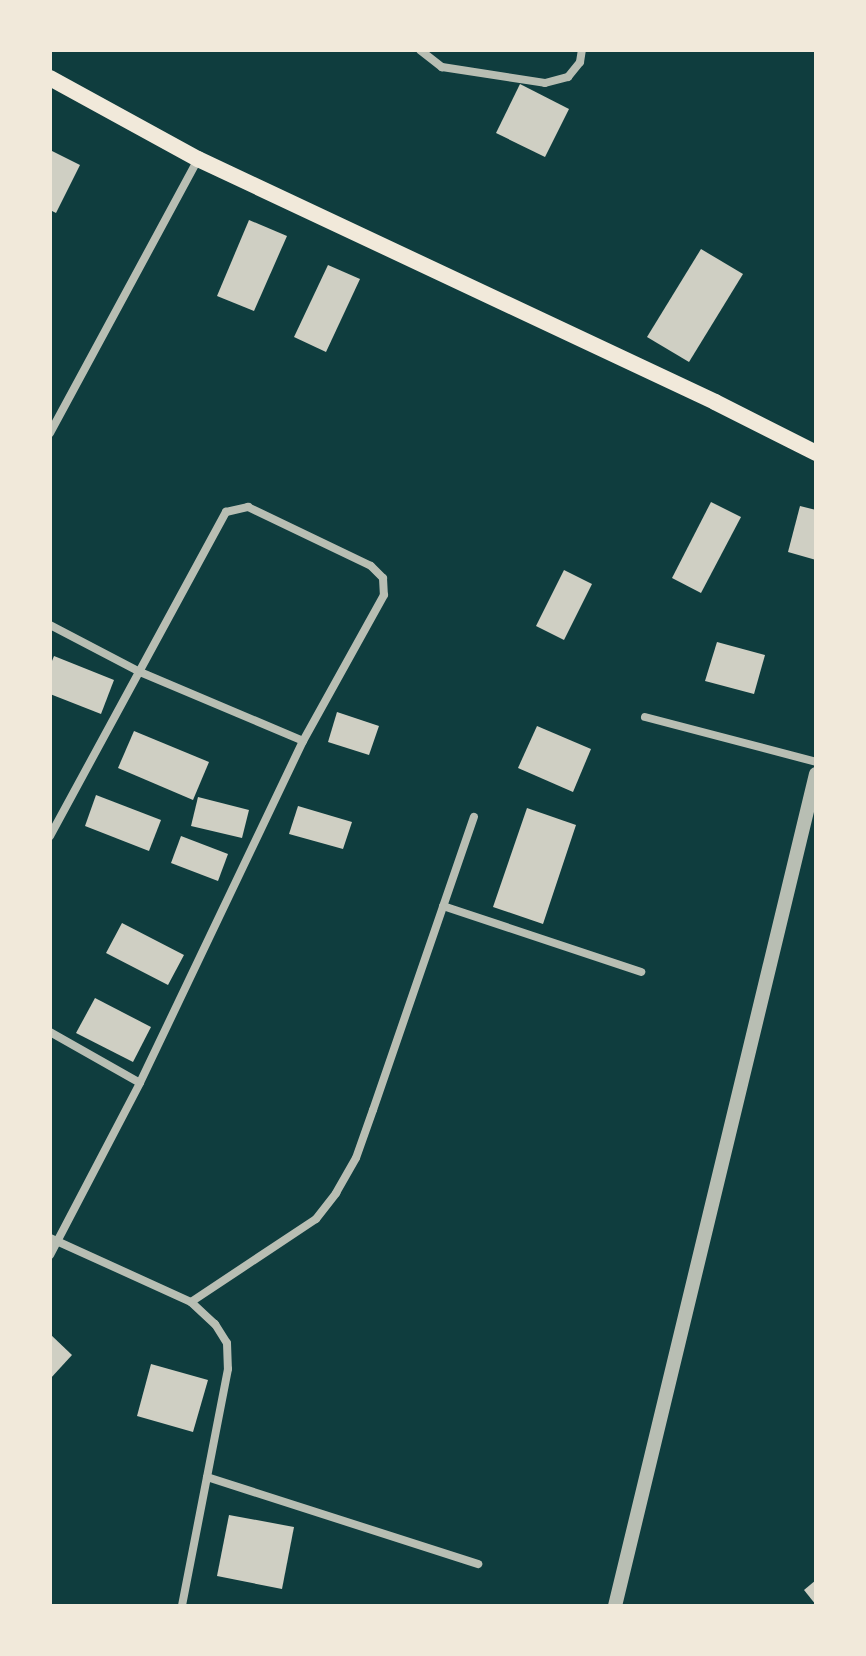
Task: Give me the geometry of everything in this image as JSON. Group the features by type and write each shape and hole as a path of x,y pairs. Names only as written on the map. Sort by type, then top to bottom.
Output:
{"main road":[{"path":"50,78 198,159 715,402 816,453"}],"street":[{"path":"420,50 442,67 545,83 568,77 580,62 582,50"},
{"path":"50,433 198,159"},
{"path":"50,836 213,530 226,512 248,507 371,566 383,578 384,595 303,741 140,1083 54,1240 50,1255"},
{"path":"50,625 140,672 303,741"},
{"path":"645,717 816,762"},
{"path":"615,1606 816,774"},
{"path":"191,1302 316,1219 336,1193 365,1134 474,817"},
{"path":"443,906 641,972"},
{"path":"50,1032 140,1083"},
{"path":"54,1240 191,1302 215,1324 227,1343 228,1369 182,1606"},
{"path":"207,1477 478,1564"}],"building":[{"path":"520,84 569,109 545,157 496,133"},
{"path":"50,150 80,165 56,213 50,210"},
{"path":"249,220 287,236 254,311 217,296"},
{"path":"701,249 743,274 689,362 647,337"},
{"path":"328,265 360,279 326,352 294,337"},
{"path":"711,502 741,517 701,593 672,578"},
{"path":"800,506 816,510 816,560 788,552"},
{"path":"564,570 592,584 564,640 536,626"},
{"path":"717,642 765,655 754,694 705,681"},
{"path":"54,656 114,680 101,714 50,694 50,666"},
{"path":"337,712 379,726 369,755 328,742"},
{"path":"537,726 591,749 573,792 518,768"},
{"path":"134,731 209,762 193,800 118,768"},
{"path":"96,795 161,820 149,851 85,826"},
{"path":"198,797 249,810 242,838 191,826"},
{"path":"298,806 352,822 343,849 289,834"},
{"path":"527,808 576,825 543,924 493,907"},
{"path":"181,836 228,854 218,881 171,863"},
{"path":"122,923 184,955 168,985 106,953"},
{"path":"95,998 151,1027 133,1062 76,1033"},
{"path":"50,1334 72,1355 50,1379"},
{"path":"151,1364 208,1380 193,1432 137,1416"},
{"path":"229,1515 294,1527 282,1589 217,1576"},
{"path":"816,1580 816,1605 804,1590"}]}
